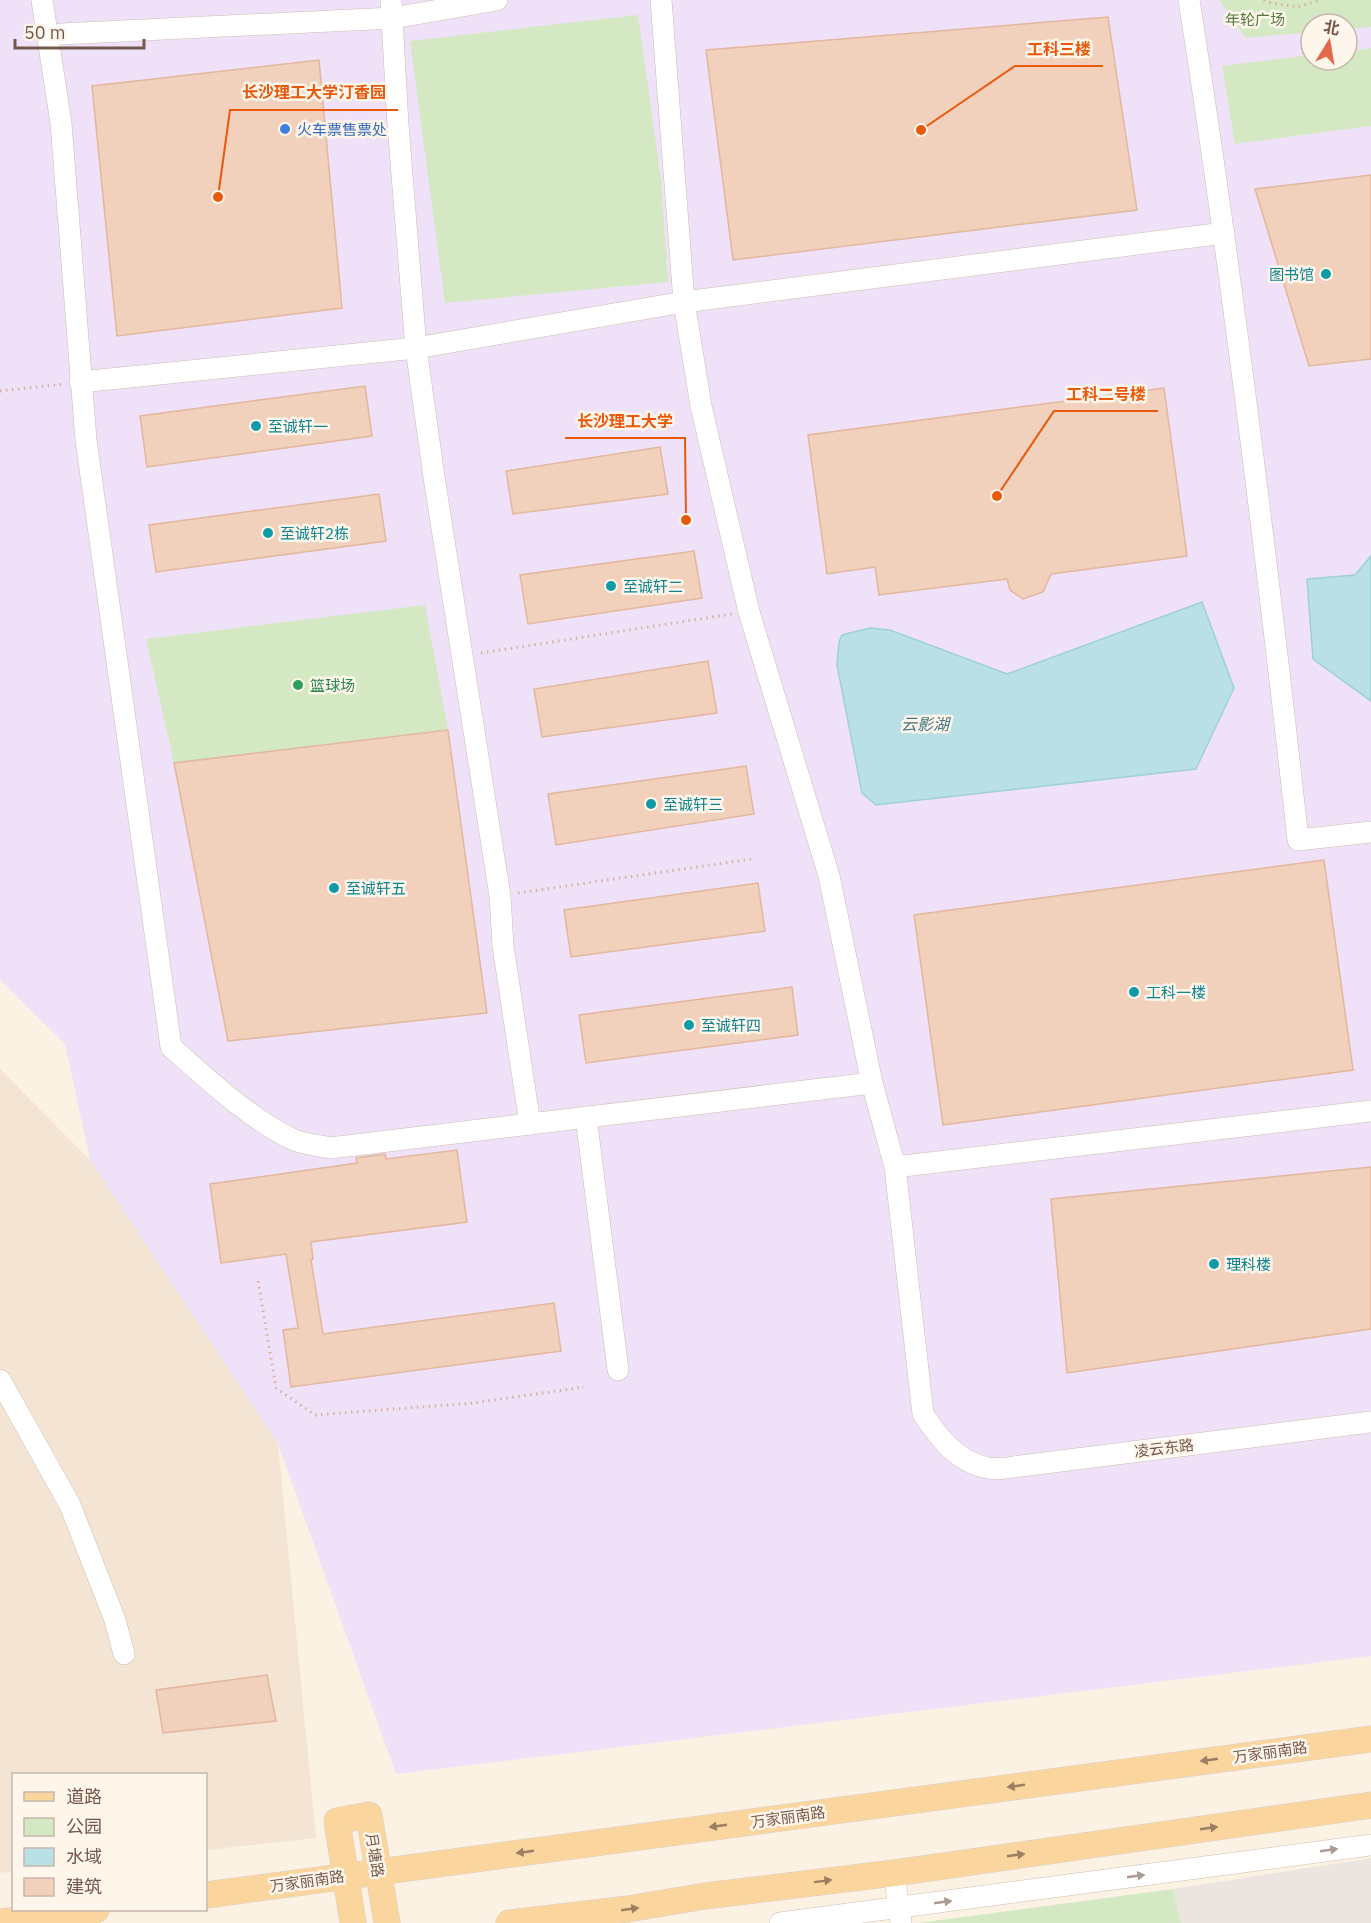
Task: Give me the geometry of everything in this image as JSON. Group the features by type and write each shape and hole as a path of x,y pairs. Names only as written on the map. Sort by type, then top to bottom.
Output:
{"main road":[{"name":"万家丽南路","path":"207,1895 1371,1738"},
{"path":"510,1923 894,1873 1371,1805"},
{"name":"月塘路","path":"353,1923 337,1821 369,1815 387,1923"},
{"path":"0,1922 88,1911"}],"street":[{"path":"42,0 61,123 87,451 171,1047 261,1120 291,1139 330,1148 872,1083"},
{"path":"61,34 497,0"},
{"name":"凌云东路","path":"661,0 684,302 701,406 749,612 829,876 872,1083 895,1167 923,1414 939,1438 960,1456 988,1468 1021,1466 1371,1422"},
{"path":"1189,0 1224,233 1268,571 1298,840 1371,832"},
{"path":"392,9 398,124 416,348 500,896 503,946 530,1124"},
{"path":"80,382 416,348 684,302 1224,233"},
{"path":"895,1167 1371,1111"},
{"path":"586,1117 618,1370"},
{"path":"0,1380 70,1505 115,1620 124,1654"},
{"path":"780,1923 900,1916 1371,1845"},
{"path":"894,1873 900,1916"}],"path":[{"path":"1264,0 1297,7 1321,0"},
{"path":"0,391 80,382"},
{"path":"463,656 749,612"},
{"path":"500,896 751,860"},
{"path":"258,1281 276,1388 315,1415 473,1403 584,1387"}],"shaded area":[{"path":"0,0 1371,0 1371,1656 396,1774 278,1444 90,1160 65,1044 0,980"},
{"path":"0,1069 90,1160 278,1444 316,1838 207,1850 207,1773 12,1773 12,1871 0,1873"},
{"path":"1371,1858 1371,1923 1181,1923 1173,1889"}],"green space":[{"name":"年轮广场","path":"1219,0 1371,0 1371,27 1359,28 1359,12 1299,12 1299,33 1246,38"},
{"path":"638,15 661,179 668,282 445,303 410,41"},
{"path":"1371,48 1371,126 1235,144 1222,66 1299,56 1299,72 1359,72 1359,50"},
{"name":"篮球场","path":"425,605 448,730 174,763 146,639"},
{"path":"1173,1889 1181,1923 918,1923"}],"water":[{"path":"1371,556 1371,701 1313,659 1307,579 1355,575"},
{"name":"云影湖","path":"1202,602 1234,688 1196,769 876,805 862,793 837,665 839,642 842,635 870,628 890,630 1007,674"}],"building":[{"path":"1108,17 1137,210 733,260 706,50"},
{"path":"319,60 342,308 117,336 92,86"},
{"name":"图书馆","path":"1371,175 1371,359 1309,366 1255,189"},
{"name":"至诚轩一","path":"365,386 372,436 147,467 140,416"},
{"path":"1164,388 1187,556 1051,574 1043,592 1023,599 1010,590 1007,579 879,595 875,567 827,574 808,435"},
{"path":"660,447 668,494 513,514 506,471"},
{"name":"至诚轩2栋","path":"379,494 386,541 156,572 149,525"},
{"name":"至诚轩二","path":"694,551 702,598 528,624 520,575"},
{"path":"708,661 717,713 542,737 534,689"},
{"name":"至诚轩五","path":"448,730 487,1013 228,1041 174,763"},
{"name":"至诚轩三","path":"746,766 754,814 556,845 548,794"},
{"name":"工科一楼","path":"1324,860 1353,1070 943,1125 914,915"},
{"path":"758,883 765,931 571,957 564,910"},
{"name":"至诚轩四","path":"792,987 798,1035 586,1063 579,1015"},
{"path":"457,1150 467,1222 311,1242 313,1259 311,1260 323,1334 554,1303 561,1351 291,1387 283,1330 298,1328 286,1254 221,1263 210,1184 357,1163 356,1158 385,1154 386,1159"},
{"name":"理科楼","path":"1371,1167 1371,1329 1067,1373 1051,1199"},
{"path":"267,1675 276,1721 163,1733 156,1690"}],"place":[{"name":"火车票售票处","path":"285,129"},
{"name":"工科三楼","path":"921,130"},
{"name":"长沙理工大学汀香园","path":"218,197"},
{"name":"图书馆","path":"1326,274"},
{"name":"至诚轩一","path":"256,426"},
{"name":"工科二号楼","path":"997,496"},
{"name":"长沙理工大学","path":"686,520"},
{"name":"至诚轩2栋","path":"268,533"},
{"name":"至诚轩二","path":"611,586"},
{"name":"篮球场","path":"298,685"},
{"name":"至诚轩三","path":"651,804"},
{"name":"至诚轩五","path":"334,888"},
{"name":"工科一楼","path":"1134,992"},
{"name":"至诚轩四","path":"689,1025"},
{"name":"理科楼","path":"1214,1264"}]}
